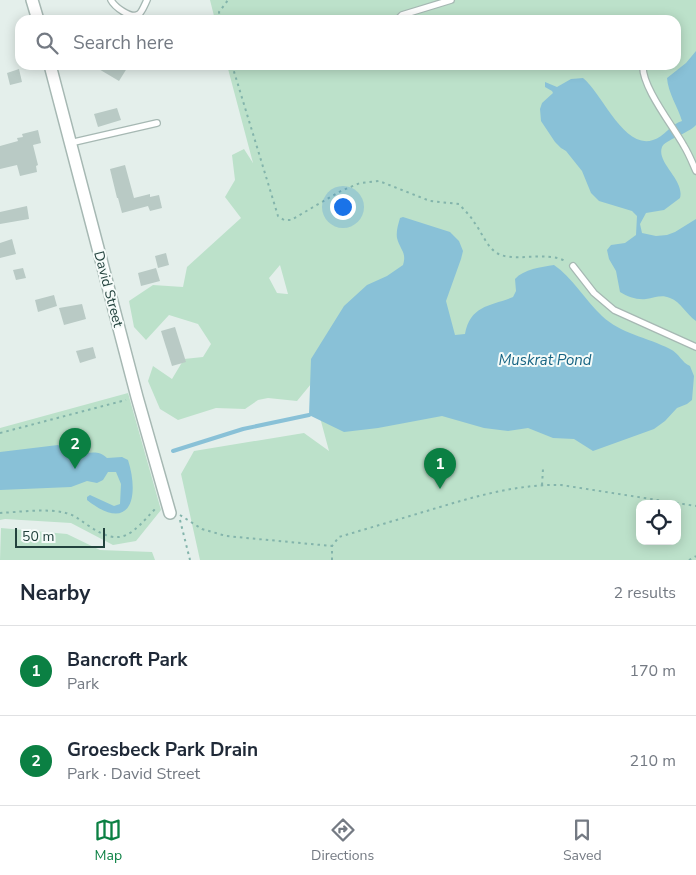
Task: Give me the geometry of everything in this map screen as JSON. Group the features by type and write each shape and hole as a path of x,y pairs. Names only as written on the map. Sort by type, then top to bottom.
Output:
{"street":[{"path":"32,0 36,15"},
{"name":"David Street","path":"51,70 164,499 174,513"}],"lane":[{"path":"112,0 114,5 132,15"},
{"path":"138,15 147,0"},
{"path":"402,15 451,0"},
{"path":"643,70 648,86 682,143 696,171"},
{"path":"70,143 157,123"},
{"path":"573,266 594,293 614,310 696,346"}],"path":[{"path":"219,15 219,12 228,0"},
{"path":"234,70 278,216 284,220 291,220 341,191 360,183 378,181 430,201 459,204 474,220 495,252 507,258 549,256 563,260 573,266"},
{"path":"0,433 137,396"},
{"path":"542,485 543,469"},
{"path":"332,560 332,546 339,537 476,496 542,485 561,485 696,506"},
{"path":"0,513 54,511 66,513 76,516 102,533 116,539 134,531 164,499"},
{"path":"174,513 190,560"},
{"path":"192,521 202,529 226,536 332,546"},
{"path":"689,560 696,556"}],"green space":[{"path":"210,0 696,0 696,560 200,560 181,474 194,451 304,433 329,451 311,384 297,401 268,398 258,400 245,409 216,408 178,420 160,409 148,381 153,366 172,379 184,359 203,357 211,344 198,324 169,315 146,340 134,327 129,301 153,285 183,287 187,267 241,218 225,197 235,180 232,155 244,149 253,163 228,70 681,70 681,15 214,15","holes":["280,265 288,294 277,293 269,278"]},
{"path":"128,393 161,510 136,541 113,545 71,523 0,520 0,428"},
{"path":"1,528 67,534 100,550 152,552 155,560 0,560"}],"water":[{"path":"696,51 696,125 664,144 661,153 678,185 680,198 664,210 646,213 640,224 642,233 656,236 675,232 696,219 696,321 677,302 670,298 661,296 639,299 629,297 620,292 616,271 609,259 607,250 611,245 625,243 636,235 637,216 632,211 599,201 591,193 582,171 566,151 555,142 541,121 540,109 542,103 553,93 545,87 545,82 557,87 571,79 583,78 623,129 632,137 642,141 653,140 682,121 669,89 667,78 677,70 681,70 681,67"},
{"name":"Muskrat Pond","path":"403,217 450,232 459,241 463,251 446,301 455,335 465,334 472,317 483,308 513,297 516,291 515,279 523,273 554,265 567,276 596,310 609,322 670,349 690,366 694,376 692,400 677,408 665,421 654,429 593,451 574,439 553,438 528,428 508,431 484,428 442,416 378,428 344,432 309,415 311,359 344,306 367,285 387,276 403,265 404,254 398,242 397,228 400,218"},
{"path":"58,445 69,452 77,454 96,453 107,458 122,457 128,460 133,487 132,498 128,507 122,512 113,513 102,510 87,500 87,497 90,495 114,506 120,504 121,484 116,472 108,472 103,480 97,483 87,481 71,487 0,490 0,452"}],"building":[{"path":"19,70 22,82 10,85 7,73"},
{"path":"100,70 126,70 119,81"},
{"path":"117,108 121,120 98,127 94,114"},
{"path":"38,130 41,143 33,145 38,165 36,166 37,172 20,176 17,165 0,169 0,146 18,141 17,138 23,137 22,134"},
{"path":"125,165 134,198 150,194 150,197 159,195 162,208 150,211 148,206 122,213 110,169"},
{"path":"27,206 29,219 0,224 0,212"},
{"path":"12,239 16,254 0,258 0,243"},
{"path":"166,253 169,265 158,268 155,256"},
{"path":"23,268 26,278 16,280 13,270"},
{"path":"156,268 160,281 141,286 138,273"},
{"path":"54,295 57,306 38,312 35,300"},
{"path":"82,304 86,319 64,325 59,308"},
{"path":"175,327 186,362 172,366 161,331"},
{"path":"93,347 96,358 80,363 76,351"}],"waterway":[{"path":"173,451 243,429 309,415"}],"place":[{"name":"Groesbeck Park Drain","path":"75,469"},
{"name":"Bancroft Park","path":"440,489"}]}
